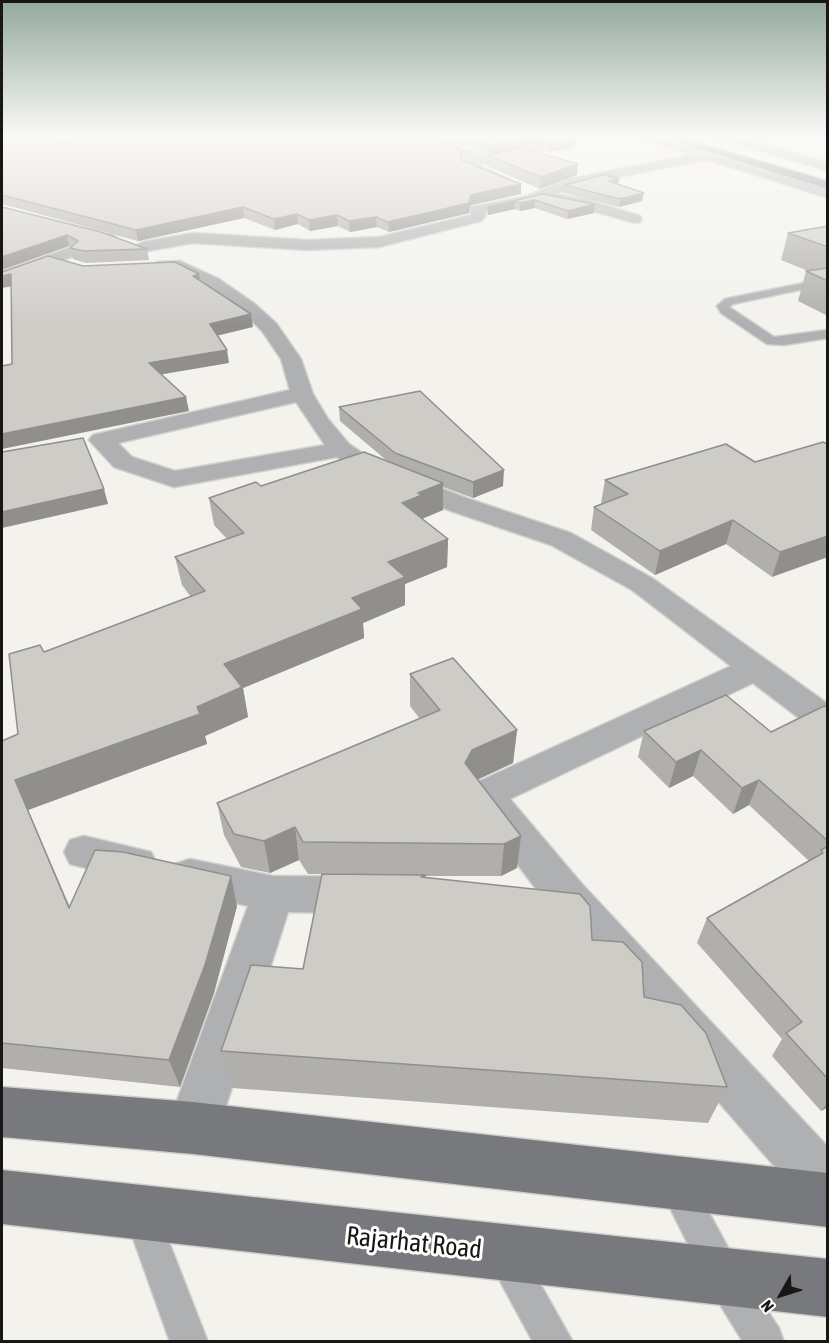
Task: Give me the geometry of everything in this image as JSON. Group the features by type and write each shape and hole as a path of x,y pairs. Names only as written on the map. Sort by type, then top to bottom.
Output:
{"main road":[{"path":"2,1112 193,1128 828,1200"},
{"name":"Rajarhat Road","path":"2,1197 828,1288"}],"street":[{"path":"2,278 50,260 193,238 339,246 379,242 476,218 478,215 476,210 525,200"},
{"path":"566,200 635,219"},
{"path":"88,232 180,266 213,283 249,308 269,327 291,359 302,394 319,422 341,449 371,470 460,505 561,539 642,584 828,722"},
{"path":"50,260 86,270"},
{"path":"302,394 90,442 123,462 174,479 341,449"},
{"path":"756,668 484,795 567,897 828,1186"},
{"path":"84,852 273,894 402,896"},
{"path":"193,1128 273,894"},
{"path":"520,897 567,897"}],"lane":[{"path":"828,280 729,301 723,306 724,311 771,340 784,341 828,334"},
{"path":"675,1183 723,1277 765,1341"},
{"path":"140,1213 189,1341"},
{"path":"503,1253 554,1341"}],"building":[{"path":"20,200 470,200 469,203 388,222 376,217 349,221 337,215 309,220 297,214 274,219 243,207 136,230"},
{"path":"518,200 572,200 595,204 568,211 535,200 520,203 515,201 488,207"},
{"path":"2,207 101,232 147,249 84,251 70,248 78,241 67,235 2,257"},
{"path":"828,226 828,247 788,233"},
{"path":"48,256 83,266 175,262 199,274 193,276 251,314 210,324 227,350 149,363 186,397 2,434 2,366 12,364 11,274 2,276 2,272"},
{"path":"828,268 828,281 806,271"},
{"path":"420,391 504,470 473,482 395,453 339,407"},
{"path":"83,438 104,489 2,512 2,452"},
{"path":"823,442 828,444 828,536 780,552 733,520 660,551 594,507 628,494 605,480 726,444 755,462"},
{"path":"364,452 443,483 418,493 422,495 402,503 448,539 388,562 405,577 352,598 362,609 224,664 242,687 197,707 200,714 15,780 69,908 95,850 123,852 231,876 205,965 169,1060 2,1043 2,741 18,734 9,654 40,645 44,652 205,591 175,557 244,533 209,498 256,482 261,486"},
{"path":"453,658 517,730 472,750 465,763 521,836 504,844 303,842 295,827 264,841 234,834 217,803 440,710 410,674"},
{"path":"726,695 771,732 824,706 828,707 828,841 759,780 742,788 701,750 676,762 644,731"},
{"path":"828,846 828,1079 786,1033 802,1022 707,918 823,853 821,850"},
{"path":"322,874 426,875 421,877 580,894 590,906 592,940 623,942 642,962 644,997 681,1005 706,1033 727,1087 221,1051 251,965 303,969"}]}
